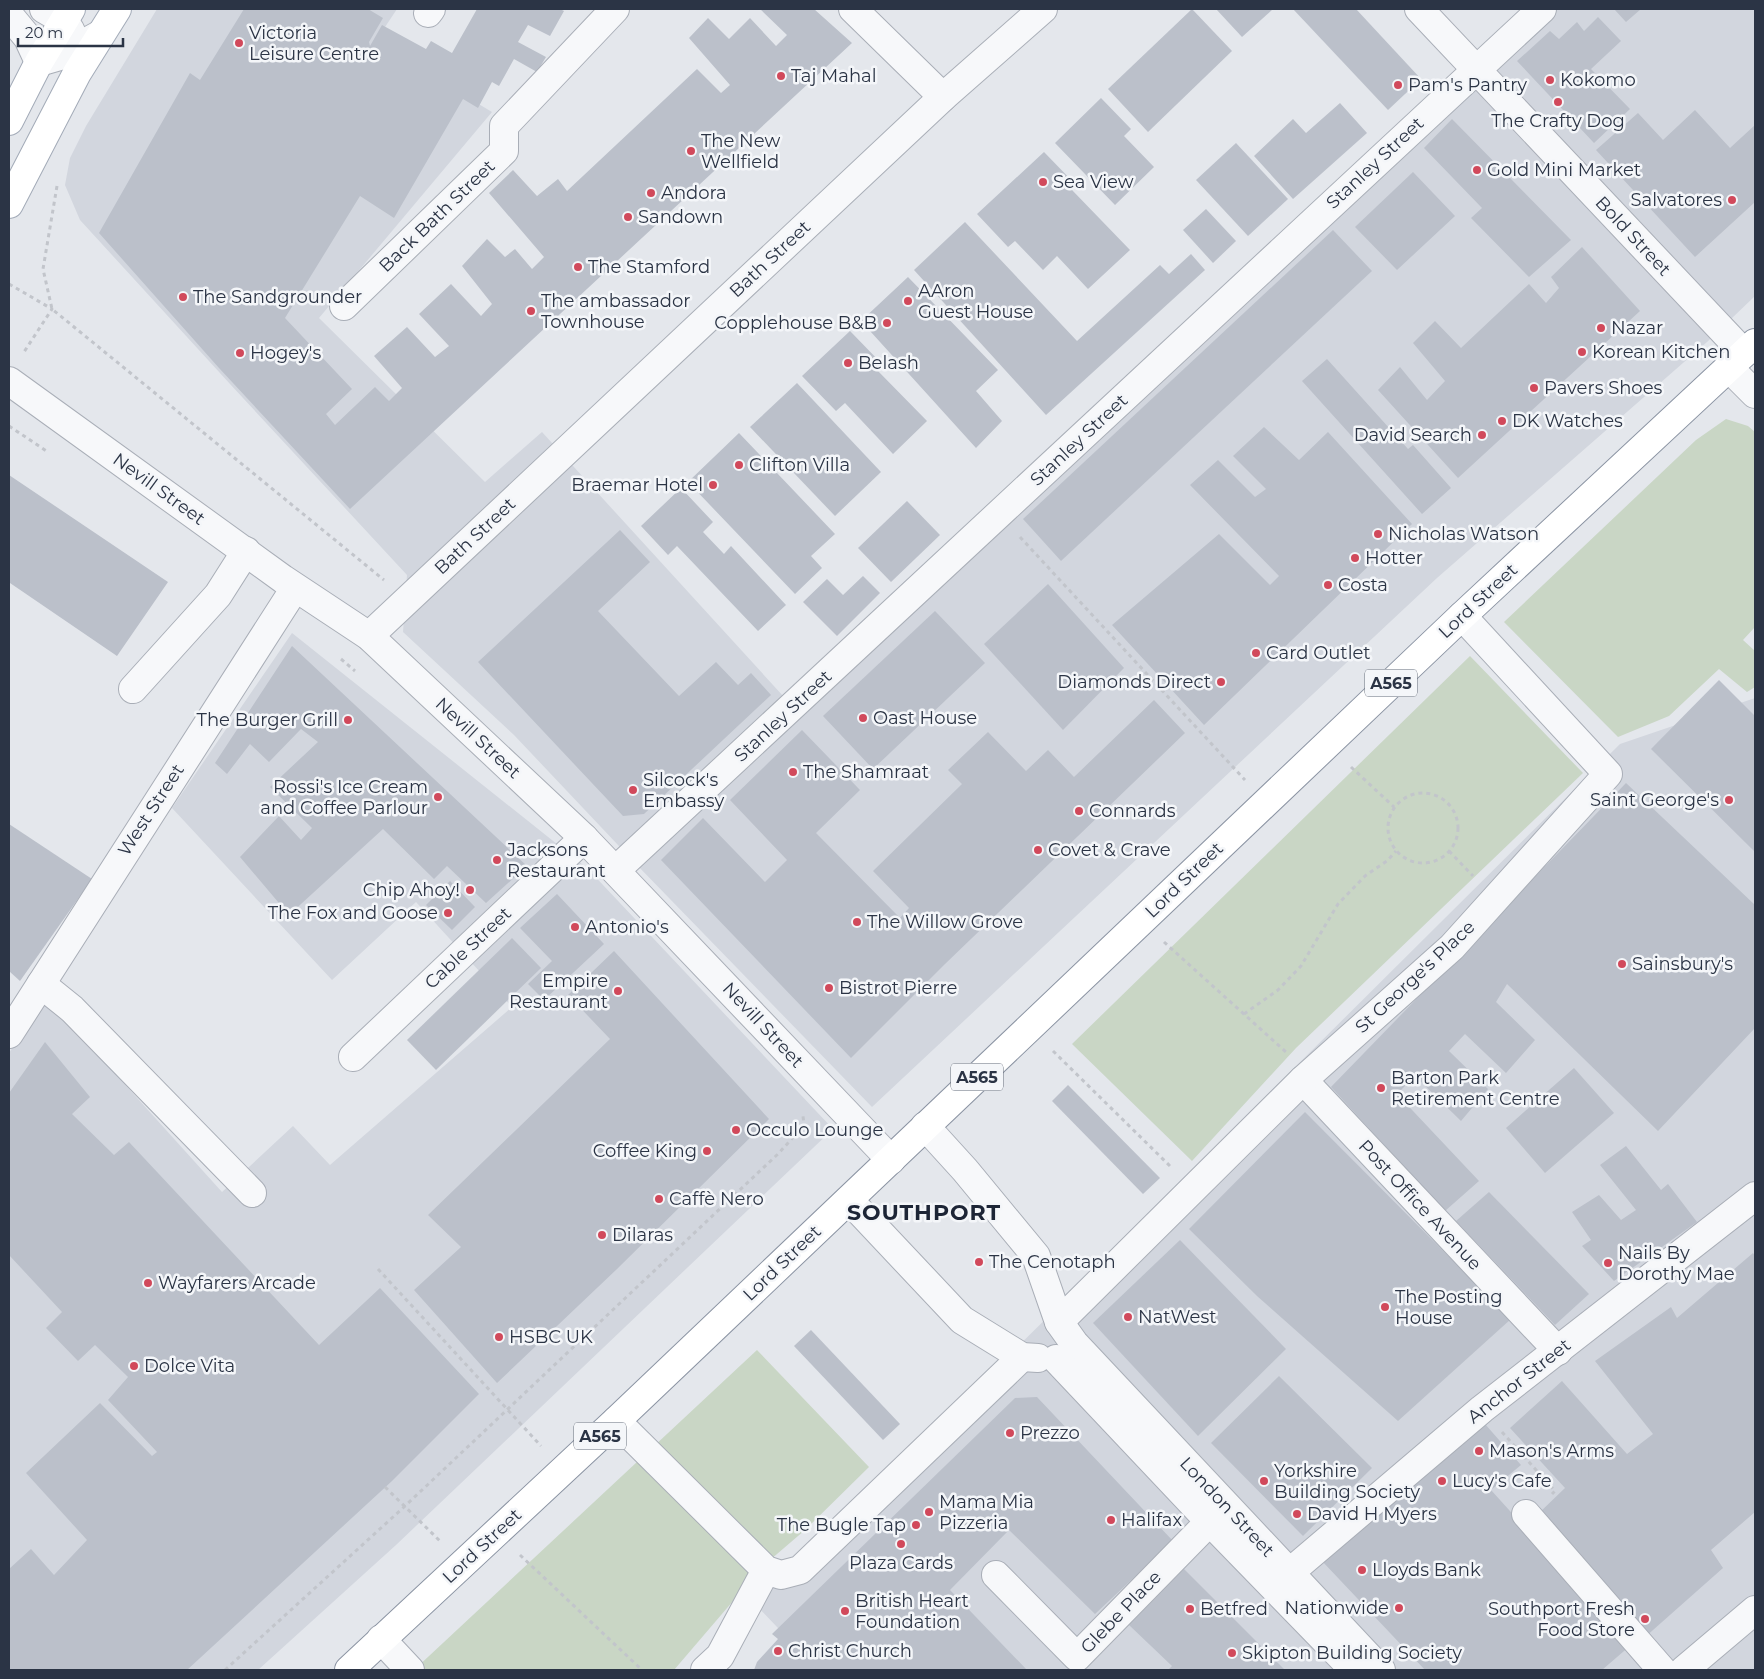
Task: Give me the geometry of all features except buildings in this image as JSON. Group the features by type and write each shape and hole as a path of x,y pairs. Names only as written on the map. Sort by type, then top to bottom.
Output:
{"main road":[{"path":"9,204 77,60 99,35 116,9"},
{"path":"9,122 39,62 59,12"},
{"name":"Lord Street","path":"349,1670 616,1421 1462,616 1742,354"}],"street":[{"name":"Back Bath Street","path":"344,306 504,151 504,126 615,9"},
{"path":"853,9 944,97"},
{"name":"Bath Street","path":"369,636 944,97 1043,9"},
{"name":"Bold Street","path":"1419,9 1742,354 1755,394"},
{"name":"Stanley Street","path":"616,870 1542,9"},
{"path":"9,14 28,38 39,62 63,55 77,60 72,31 59,12"},
{"name":"Nevill Street","path":"9,380 295,588 369,636 616,870 891,1160"},
{"path":"132,689 218,595 246,551"},
{"name":"West Street","path":"9,1034 295,588"},
{"name":"St George's Place","path":"1063,1341 1194,1189 1307,1077 1452,947 1608,774 1462,616"},
{"name":"Cable Street","path":"353,1057 584,838"},
{"path":"41,984 72,1009 252,1193"},
{"name":"Post Office Avenue","path":"1307,1077 1558,1352"},
{"path":"616,1421 766,1570 781,1575 800,1570 1022,1357 1063,1341 1036,1256 966,1170 925,1126"},
{"name":"Anchor Street","path":"1289,1573 1482,1409 1558,1352 1755,1196"},
{"path":"849,1200 962,1320 1022,1357"},
{"name":"London Street","path":"1063,1341 1218,1514 1289,1573 1381,1670"},
{"path":"1218,1514 1354,1670"},
{"name":"Glebe Place","path":"996,1575 1081,1664 1218,1514"},
{"path":"1526,1514 1662,1670"},
{"path":"705,1670 720,1656 766,1570"},
{"path":"1684,1670 1755,1610"},
{"path":"381,1639 410,1670"}],"path":[{"path":"23,353 52,309 44,269 58,183"},
{"path":"9,284 52,309 408,599"},
{"path":"9,426 50,453"},
{"path":"999,515 1266,802"},
{"path":"335,654 358,673"},
{"path":"1326,745 1394,807"},
{"path":"1413,793 1436,794 1446,800 1453,808 1457,819 1458,831 1452,847 1440,859 1428,863 1416,863 1396,851 1390,840 1388,829 1389,817 1394,807 1403,798 1413,793"},
{"path":"1244,1014 1278,990 1301,966 1338,904 1365,876 1386,861 1396,851"},
{"path":"1142,921 1244,1014 1307,1077"},
{"path":"1029,1027 1194,1189"},
{"path":"225,1670 404,1507 779,1153 804,1125 801,1109"},
{"path":"378,1269 564,1470"},
{"path":"1482,1409 1555,1491 1526,1514"},
{"path":"384,1487 463,1564"},
{"path":"496,1533 642,1670"}],"shaded area":[{"path":"157,9 397,9 375,42 492,112 319,318 485,482 542,432 784,697 1525,9 1755,9 1755,296 1707,342 1437,578 872,1107 635,863 514,735 403,632 407,575 80,220 65,185 70,158 86,126"},
{"path":"292,633 587,868 833,1129 396,1545 258,1670 9,1670 9,1053 46,997 222,1192 293,1126 330,1165 512,1007 416,902 332,980 172,808"},
{"path":"1755,698 1755,1670 818,1670 756,1605 1072,1293 1266,1096 1620,744"}],"green space":[{"path":"1726,419 1748,426 1755,432 1755,627 1743,640 1755,651 1755,687 1747,692 1719,669 1669,716 1618,737 1504,622 1696,440"},
{"path":"1470,656 1583,773 1296,1048 1192,1161 1072,1044"},
{"path":"757,1350 869,1467 805,1530 763,1566 674,1670 414,1670"}],"place":[{"name":"Victoria Leisure Centre","path":"239,43"},
{"name":"Taj Mahal","path":"781,76"},
{"name":"Kokomo","path":"1550,80"},
{"name":"Pam's Pantry","path":"1398,85"},
{"name":"The Crafty Dog","path":"1558,102"},
{"name":"The New Wellfield","path":"691,151"},
{"name":"Gold Mini Market","path":"1477,170"},
{"name":"Sea View","path":"1043,182"},
{"name":"Andora","path":"651,193"},
{"name":"Salvatores","path":"1732,200"},
{"name":"Sandown","path":"628,217"},
{"name":"The Stamford","path":"578,267"},
{"name":"The Sandgrounder","path":"183,297"},
{"name":"AAron Guest House","path":"908,301"},
{"name":"The ambassador Townhouse","path":"531,311"},
{"name":"Copplehouse B&B","path":"887,323"},
{"name":"Nazar","path":"1601,328"},
{"name":"Korean Kitchen","path":"1582,352"},
{"name":"Hogey's","path":"240,353"},
{"name":"Belash","path":"848,363"},
{"name":"Pavers Shoes","path":"1534,388"},
{"name":"DK Watches","path":"1502,421"},
{"name":"David Search","path":"1482,435"},
{"name":"Clifton Villa","path":"739,465"},
{"name":"Braemar Hotel","path":"713,485"},
{"name":"Nicholas Watson","path":"1378,534"},
{"name":"Hotter","path":"1355,558"},
{"name":"Costa","path":"1328,585"},
{"name":"Card Outlet","path":"1256,653"},
{"name":"Diamonds Direct","path":"1221,682"},
{"name":"Oast House","path":"863,718"},
{"name":"The Burger Grill","path":"348,720"},
{"name":"The Shamraat","path":"793,772"},
{"name":"Silcock's Embassy","path":"633,790"},
{"name":"Rossi's Ice Cream and Coffee Parlour","path":"438,797"},
{"name":"Saint George's","path":"1729,800"},
{"name":"Connards","path":"1079,811"},
{"name":"Covet & Crave","path":"1038,850"},
{"name":"Jacksons Restaurant","path":"497,860"},
{"name":"Chip Ahoy!","path":"470,890"},
{"name":"The Fox and Goose","path":"448,913"},
{"name":"The Willow Grove","path":"857,922"},
{"name":"Antonio's","path":"575,927"},
{"name":"Sainsbury's","path":"1622,964"},
{"name":"Bistrot Pierre","path":"829,988"},
{"name":"Empire Restaurant","path":"618,991"},
{"name":"Barton Park Retirement Centre","path":"1381,1088"},
{"name":"Occulo Lounge","path":"736,1130"},
{"name":"Coffee King","path":"707,1151"},
{"name":"Caffè Nero","path":"659,1199"},
{"name":"Dilaras","path":"602,1235"},
{"name":"The Cenotaph","path":"979,1262"},
{"name":"Nails By Dorothy Mae","path":"1608,1263"},
{"name":"Wayfarers Arcade","path":"148,1283"},
{"name":"The Posting House","path":"1385,1307"},
{"name":"NatWest","path":"1128,1317"},
{"name":"HSBC UK","path":"499,1337"},
{"name":"Dolce Vita","path":"134,1366"},
{"name":"Prezzo","path":"1010,1433"},
{"name":"Mason's Arms","path":"1479,1451"},
{"name":"Yorkshire Building Society","path":"1264,1481"},
{"name":"Lucy's Cafe","path":"1442,1481"},
{"name":"Mama Mia Pizzeria","path":"929,1512"},
{"name":"David H Myers","path":"1297,1514"},
{"name":"Halifax","path":"1111,1520"},
{"name":"The Bugle Tap","path":"916,1525"},
{"name":"Plaza Cards","path":"901,1544"},
{"name":"Lloyds Bank","path":"1362,1570"},
{"name":"Nationwide","path":"1399,1608"},
{"name":"Betfred","path":"1190,1609"},
{"name":"British Heart Foundation","path":"845,1611"},
{"name":"Southport Fresh Food Store","path":"1645,1619"},
{"name":"Christ Church","path":"778,1651"},
{"name":"Skipton Building Society","path":"1232,1653"}],"district":[{"name":"SOUTHPORT","path":"924,1212"}]}
